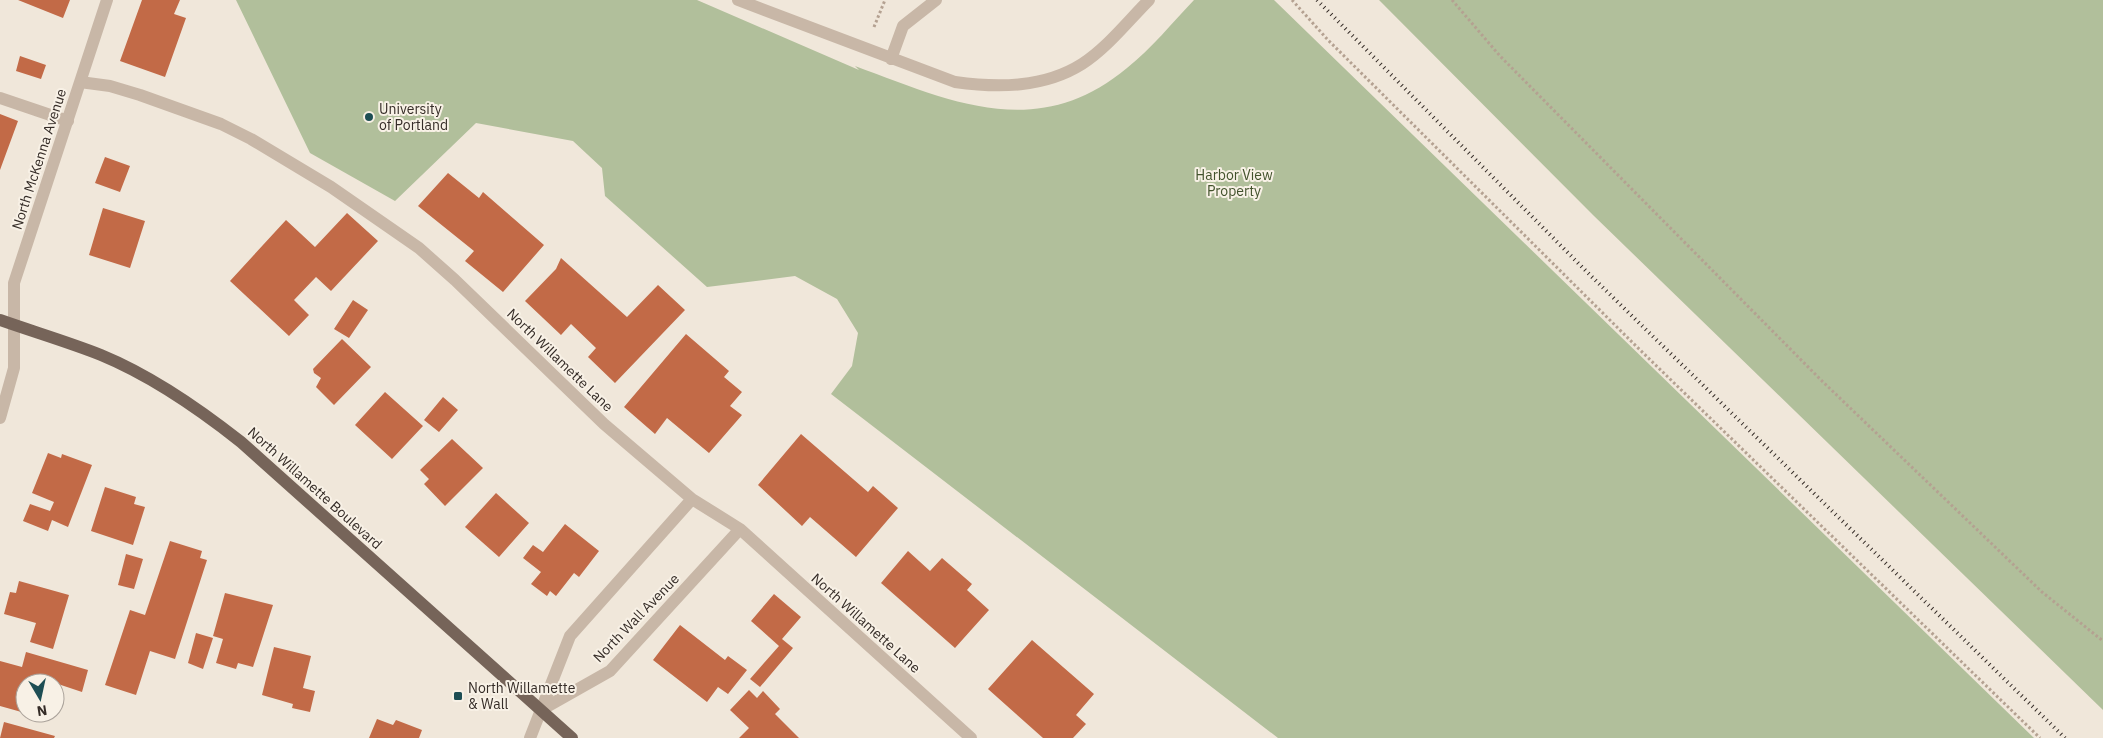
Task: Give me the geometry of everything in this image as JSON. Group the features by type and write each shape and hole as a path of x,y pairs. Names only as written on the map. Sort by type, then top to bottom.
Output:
{"main road":[{"name":"North Willamette Boulevard","path":"0,320 111,360 158,384 210,418 241,442 572,738"}],"street":[{"name":"North McKenna Avenue","path":"0,418 14,368 14,284 107,0"},
{"path":"738,0 955,82 993,87 1023,84 1059,76 1083,63 1149,0"},
{"path":"891,59 902,26 936,0"},
{"name":"North Willamette Lane","path":"80,82 110,86 140,94 221,124 251,139 331,187 419,248 455,280 604,424 692,499 740,529 971,738"},
{"path":"0,98 68,121"},
{"path":"530,738 570,636 692,499"},
{"name":"North Wall Avenue","path":"541,710 610,671 740,529"}],"path":[{"path":"1292,0 1328,40 1637,347 2040,738"},
{"path":"1452,0 1507,63 1821,380 2042,592 2103,641"}],"green space":[{"name":"Harbor View Property","path":"236,0 697,0 859,70 855,66 925,92 959,102 993,108 1026,110 1060,104 1093,91 1136,60 1194,0 1274,0 2034,738 1278,738 831,394 852,366 858,333 837,299 795,276 707,287 605,196 602,168 573,141 476,123 395,201 310,153"},
{"path":"1379,0 2103,0 2103,710 1593,215"}],"building":[{"path":"18,0 70,0 63,18"},
{"path":"142,0 180,0 174,14 186,18 165,77 120,61"},
{"path":"20,56 46,65 41,79 16,71"},
{"path":"0,114 18,121 0,170"},
{"path":"105,157 130,166 120,192 95,183"},
{"path":"448,173 479,198 483,192 544,245 503,292 465,261 474,251 418,206"},
{"path":"103,208 145,221 130,268 89,255"},
{"path":"347,213 378,241 331,291 316,277 294,300 309,315 289,336 230,281 286,220 315,247"},
{"path":"561,258 627,317 658,285 685,310 615,383 588,357 596,348 571,324 561,335 525,301 556,269"},
{"path":"353,300 368,310 349,338 334,329"},
{"path":"686,334 729,371 724,377 742,392 730,406 742,415 709,453 667,418 655,434 624,407"},
{"path":"342,339 371,367 334,405 316,387 321,378 314,373 313,369"},
{"path":"385,392 423,426 392,459 355,425"},
{"path":"443,397 458,410 439,432 424,420"},
{"path":"801,434 868,492 873,486 898,508 856,557 810,517 802,526 758,485"},
{"path":"452,439 483,468 445,506 424,484 429,479 420,470"},
{"path":"48,453 61,458 62,454 92,465 68,527 52,520 48,531 23,521 30,504 50,511 54,502 32,493"},
{"path":"105,487 136,497 134,504 145,507 133,545 91,531"},
{"path":"496,493 529,523 499,557 465,527"},
{"path":"565,524 599,551 579,577 574,573 556,596 550,591 547,596 531,584 541,572 523,558 533,545 543,552"},
{"path":"170,541 202,551 200,558 207,560 175,659 150,651 136,695 105,685 130,610 145,615"},
{"path":"908,551 930,571 942,558 972,584 967,590 989,610 955,648 881,583"},
{"path":"126,554 143,559 134,589 118,585"},
{"path":"19,581 69,595 53,649 30,642 36,623 4,614 10,592 16,593"},
{"path":"225,593 273,605 253,667 238,663 236,669 216,663 223,639 213,636"},
{"path":"774,594 801,617 782,639 793,648 760,687 750,679 779,646 751,621"},
{"path":"680,625 725,660 728,656 747,670 728,694 718,687 707,702 653,660"},
{"path":"196,633 213,638 203,669 188,663"},
{"path":"1032,640 1094,694 1076,715 1086,724 1073,738 1043,738 988,689"},
{"path":"274,647 311,656 303,688 315,691 310,712 292,708 293,704 262,695"},
{"path":"26,652 88,670 82,692 65,686 65,673 15,673 15,710 0,706 0,661 22,667"},
{"path":"749,690 757,698 763,691 780,709 775,714 799,738 739,738 749,728 730,710"},
{"path":"377,719 393,725 396,720 422,730 419,738 369,738"},
{"path":"4,722 55,736 54,738 0,738"}],"railway":[{"path":"1317,0 1590,275 2065,738"}],"place":[{"name":"University of Portland","path":"369,117"},
{"name":"North Willamette & Wall","path":"458,696"}]}
